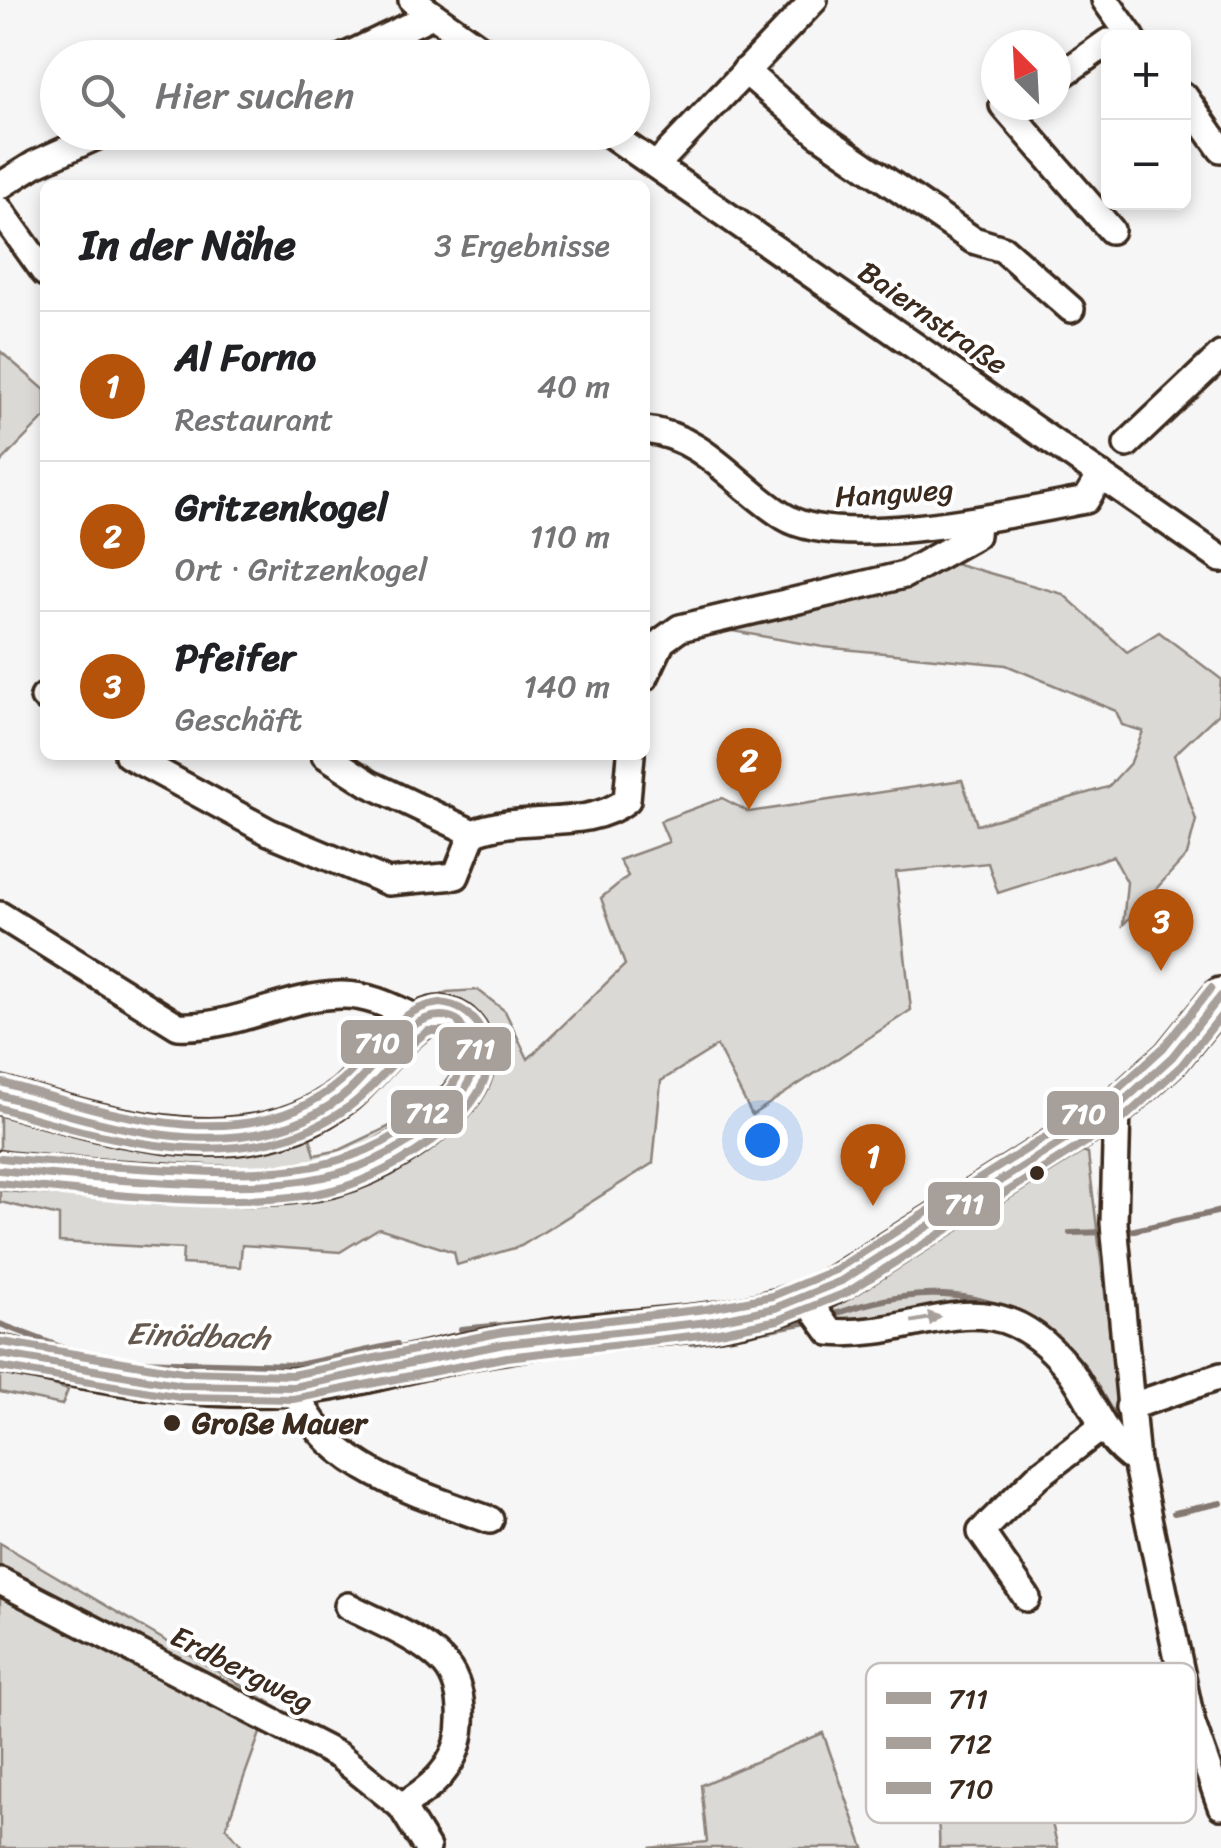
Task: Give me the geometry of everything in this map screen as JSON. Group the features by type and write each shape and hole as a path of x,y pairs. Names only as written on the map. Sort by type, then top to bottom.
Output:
{"main road":[{"path":"0,1354 132,1382 204,1388 294,1387 512,1343 819,1317 1117,1107 1172,1056 1221,996"},
{"path":"0,1096 122,1128 221,1136 267,1131 312,1116 344,1096 422,1020 447,1015 468,1029 476,1056 465,1091 410,1140 378,1160 320,1181 240,1187 0,1170"}],"street":[{"path":"657,164 814,0"},
{"path":"1104,0 1117,30"},
{"path":"370,40 422,7 469,40"},
{"path":"1071,68 1101,49"},
{"path":"745,71 817,133 973,240 1003,248 1071,308"},
{"path":"1191,106 1221,150"},
{"path":"1018,120 1111,230"},
{"path":"0,186 66,150"},
{"name":"Baiernstraße","path":"635,150 1221,559"},
{"path":"0,210 40,265"},
{"path":"1127,444 1221,355"},
{"name":"Hangweg","path":"650,431 692,443 785,517 813,529 843,531 977,520 1086,500 1101,475"},
{"path":"650,667 662,641 680,628 904,575 976,536 977,520"},
{"path":"137,760 269,832 388,882 456,876 473,833 498,822 609,814 627,800 631,760"},
{"path":"333,760 370,784 473,833"},
{"path":"0,916 178,1026 205,1027 342,995 368,998 422,1020"},
{"path":"1117,1107 1114,1232 1136,1461 1179,1663"},
{"path":"819,1317 962,1313 999,1317 1055,1352 1087,1396 1102,1427 1120,1451 1136,1461"},
{"path":"1130,1407 1221,1376"},
{"path":"294,1387 310,1421 344,1454 392,1484 490,1520"},
{"path":"1026,1598 981,1532 1038,1476 1102,1427"},
{"name":"Erdbergweg","path":"0,1580 339,1756 401,1806 428,1848"},
{"path":"348,1606 444,1662 460,1700 463,1734 452,1764 428,1790 401,1806"},
{"path":"1196,1735 1221,1806"}],"shaded area":[{"path":"0,351 40,386 40,422 0,463"},
{"path":"947,561 1063,594 1127,652 1159,632 1221,679 1218,714 1174,755 1196,820 1187,855 1123,925 1127,882 1113,856 998,893 988,863 896,872 911,1010 752,1115 717,1046 661,1081 653,1163 521,1246 457,1265 454,1252 379,1228 340,1252 242,1245 240,1267 182,1264 183,1249 59,1242 59,1216 0,1202 0,1178 338,1185 490,1063 419,1006 447,992 478,990 505,1011 528,1059 625,965 601,898 628,876 619,860 669,842 660,821 722,798 749,812 962,780 977,825 1108,787 1131,762 1143,731 1122,725 1116,711 1006,665 823,647 704,626"},
{"path":"430,1107 366,1152 283,1173 0,1158 0,1108 309,1134 315,1155 340,1150"},
{"path":"1077,1150 1088,1154 1119,1409 1105,1416 1032,1326 838,1322 826,1309"},
{"path":"0,1366 68,1390 62,1405 0,1392"},
{"path":"0,1543 271,1703 226,1827 244,1848 0,1848"},
{"path":"823,1733 864,1848 649,1848 707,1842 701,1785"},
{"path":"938,1823 1052,1823 1058,1848 939,1848"}],"waterway":[{"name":"Einödbach","path":"1121,1233 1221,1211"},
{"name":"Einödbach","path":"1070,1233 1109,1232"},
{"name":"Einödbach","path":"826,1317 872,1303 919,1295 966,1297 1012,1311"},
{"name":"Einödbach","path":"461,1329 544,1321"},
{"name":"Einödbach","path":"692,1343 814,1321"},
{"name":"Einödbach","path":"0,1324 69,1350"},
{"name":"Einödbach","path":"1041,1326 1083,1365 1110,1410"},
{"name":"Einödbach","path":"135,1361 298,1365 397,1344"},
{"name":"Einödbach","path":"1174,1513 1221,1503"}],"transit line":[{"name":"710","path":"2,1342 183,1372 292,1375 503,1332 706,1309 772,1296 835,1270 1109,1097 1163,1048 1211,988"},
{"name":"711","path":"0,1354 182,1385 293,1387 504,1344 708,1322 775,1308 841,1281 1117,1107 1172,1057 1221,996"},
{"name":"710","path":"0,1183 214,1200 257,1200 333,1190 385,1170 442,1133 466,1110 482,1084 489,1058 482,1031 470,1015 440,1003 410,1013 341,1081 304,1106 264,1120 221,1125 176,1124 86,1107 4,1083"},
{"name":"711","path":"0,1095 113,1126 192,1137 230,1137 268,1131 323,1110 350,1090 398,1038 426,1019 441,1016 457,1020 475,1048 470,1079 445,1113 405,1144 338,1173 303,1181 230,1185 0,1170"},
{"name":"712","path":"0,1367 180,1397 293,1399 507,1357 709,1334 778,1320 848,1292 1124,1118 1181,1066 1221,1016"},
{"name":"712","path":"0,1108 133,1142 223,1148 267,1143 310,1129 350,1106 428,1031 450,1031 463,1050 457,1078 425,1114 395,1136 331,1162 297,1169 227,1172 1,1158"}],"place":[{"name":"Gritzenkogel","path":"749,810"},
{"name":"Pfeifer","path":"1161,971"},
{"name":"Al Forno","path":"873,1206"},
{"name":"Große Mauer","path":"172,1423"}]}
